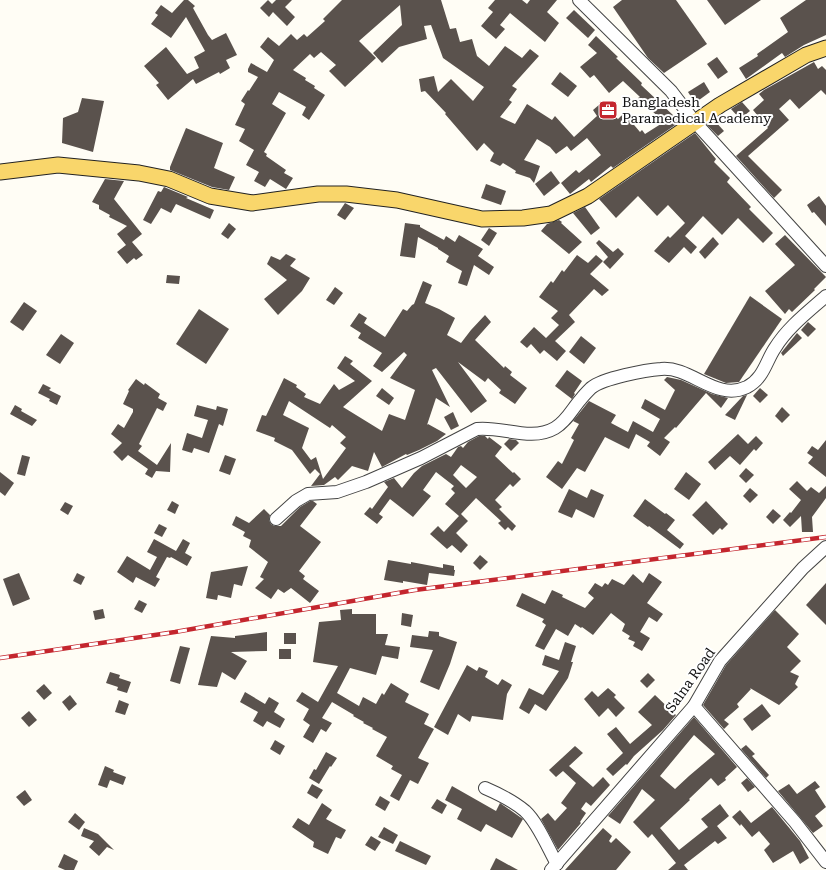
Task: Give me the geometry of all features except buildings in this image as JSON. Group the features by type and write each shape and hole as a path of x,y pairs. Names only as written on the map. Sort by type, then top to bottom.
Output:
{"main road":[{"path":"0,172 58,165 139,173 169,179 210,196 252,202 318,194 346,194 397,200 482,219 523,218 551,214 588,196 720,104 806,55 826,48"}],"street":[{"path":"579,0 671,91 694,121 826,266"},
{"path":"276,519 296,501 308,494 337,492 366,482 421,458 477,429 485,428 531,434 545,432 555,428 566,419 581,398 592,387 605,381 662,369 675,369 703,383 725,390 736,391 749,386 763,372 774,348 800,318 826,296"},
{"name":"Salna Road","path":"554,867 694,706 720,661 803,568 826,546"},
{"path":"694,706 795,822 826,862"},
{"path":"485,788 509,799 526,812 535,823 554,867"}],"railway":[{"path":"0,658 175,632 415,590 826,537"}],"place":[{"name":"Bangladesh Paramedical Academy","path":"608,110"}]}
